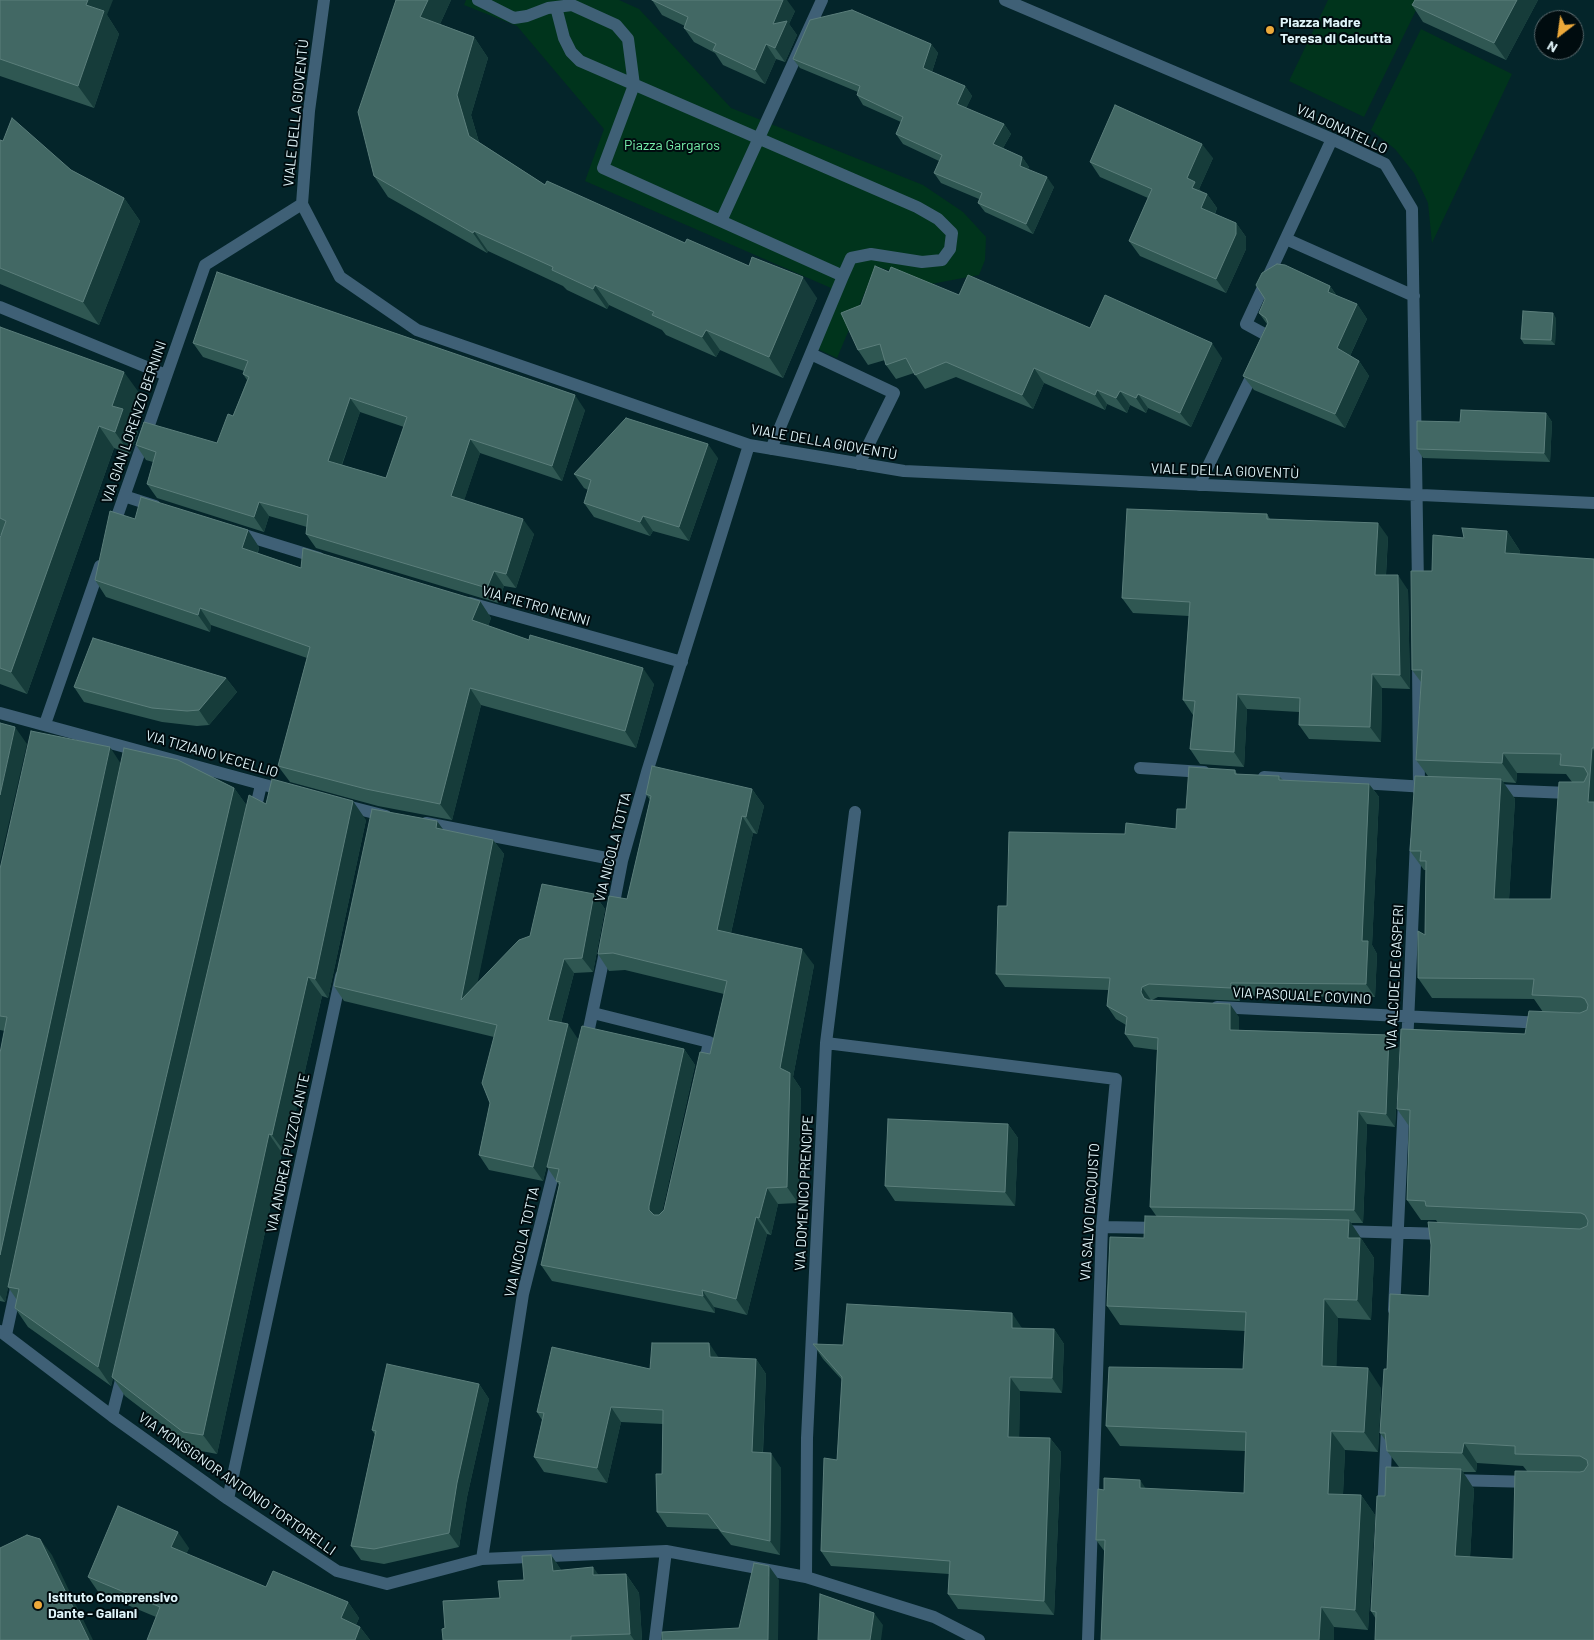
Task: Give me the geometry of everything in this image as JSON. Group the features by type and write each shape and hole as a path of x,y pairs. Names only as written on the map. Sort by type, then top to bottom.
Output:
{"street":[{"name":"VIALE DELLA GIOVENTÙ","path":"324,0 309,111 302,204 340,277 417,330 749,445 904,471 1594,503"},
{"path":"478,0 514,18 556,7 572,5 616,24 628,39 634,85 603,168 843,276"},
{"path":"721,221 822,0"},
{"name":"VIA DONATELLO","path":"1005,0 1332,139 1385,164 1412,209 1417,494"},
{"path":"556,7 564,38 571,52 580,62 917,207 938,219 952,234 950,249 942,260 922,262 871,254 851,258 771,449"},
{"path":"1199,485 1270,337 1246,324 1332,139"},
{"name":"VIA GIAN LORENZO BERNINI","path":"41,726 107,546 205,266 302,204"},
{"path":"1286,239 1414,296"},
{"path":"0,307 166,375"},
{"path":"811,354 894,393 859,464"},
{"name":"VIA NICOLA TOTTA","path":"582,1060 593,1013 622,861 749,445"},
{"path":"1417,494 1418,602"},
{"path":"124,496 170,511"},
{"path":"224,528 327,561"},
{"name":"VIA PIETRO NENNI","path":"458,600 682,662"},
{"path":"1418,650 1418,807"},
{"name":"VIA TIZIANO VECELLIO","path":"0,713 132,752 300,794"},
{"path":"1140,768 1215,773"},
{"path":"1253,776 1438,788"},
{"path":"252,824 261,785"},
{"path":"1477,789 1594,794"},
{"path":"328,802 375,819 395,818"},
{"name":"VIA DOMENICO PRENCIPE","path":"806,1577 808,1428 826,1043 855,812"},
{"path":"414,821 622,861"},
{"name":"VIA ALCIDE DE GASPERI","path":"1406,1056 1417,827"},
{"name":"VIA ANDREA PUZZOLANTE","path":"228,1499 345,959"},
{"name":"VIA PASQUALE COVINO","path":"1206,1007 1555,1023"},
{"path":"593,1013 709,1042 701,1080"},
{"name":"VIA SALVO D'ACQUISTO","path":"826,1043 1116,1079 1102,1226 1088,1640"},
{"path":"1393,1321 1405,1085"},
{"name":"VIA NICOLA TOTTA","path":"482,1559 524,1294 561,1144"},
{"path":"1102,1226 1171,1228"},
{"path":"1329,1231 1457,1235"},
{"path":"3,1333 20,1268"},
{"name":"VIA MONSIGNOR ANTONIO TORTORELLI","path":"3,1333 112,1416 228,1499 337,1571 387,1584 482,1559 666,1551 806,1577 934,1617 979,1640"},
{"path":"112,1416 126,1358"},
{"path":"1382,1526 1390,1478 1388,1419"},
{"path":"1434,1480 1544,1482"},
{"path":"655,1640 666,1551"}],"green space":[{"name":"Piazza Gargaros","path":"466,0 619,0 639,9 731,108 923,185 963,212 986,237 985,260 979,275 931,284 876,266 837,358 809,345 831,288 585,181 604,129 517,26 464,5"},
{"path":"1328,0 1421,0 1364,117 1289,81"},
{"path":"1421,29 1512,74 1432,243 1428,203 1414,173 1395,149 1371,130"}],"building":[{"path":"0,0 88,0 86,5 104,11 78,86 0,59"},
{"path":"396,0 428,0 420,17 474,37 457,95 469,136 545,185 547,181 685,243 687,239 749,266 752,257 803,277 769,357 706,330 702,337 652,315 654,312 595,285 593,289 552,270 553,267 474,231 473,233 374,176 358,112"},
{"path":"652,0 783,0 773,24 787,21 775,48 766,44 755,70 713,50 716,44 684,28 688,17"},
{"path":"1415,0 1517,0 1494,43 1412,5"},
{"path":"852,10 931,44 923,68 965,86 957,104 1004,124 993,144 1022,157 1020,166 1047,177 1026,224 978,203 982,193 934,173 942,155 896,134 903,117 857,95 860,86 793,59 810,20"},
{"path":"1115,105 1202,144 1187,178 1195,182 1192,188 1207,194 1201,208 1236,223 1236,234 1216,279 1129,241 1152,189 1090,162"},
{"path":"12,118 71,170 124,198 83,302 0,268 0,140 3,141"},
{"path":"1277,264 1285,265 1330,286 1328,292 1357,304 1337,348 1359,361 1335,414 1243,376 1268,323 1266,318 1259,313 1265,299 1256,285 1262,273"},
{"path":"875,266 889,272 891,267 959,295 968,275 1090,328 1105,295 1212,343 1180,413 1138,394 1136,398 1120,391 1116,398 1097,390 1095,395 1034,368 1022,395 946,362 915,375 906,358 886,365 880,344 858,350 841,313 861,305"},
{"path":"217,272 575,395 552,466 470,439 451,496 523,519 506,574 494,571 487,588 306,534 308,515 259,502 254,517 147,484 156,452 136,445 144,422 217,443 228,414 233,416 249,377 243,374 248,361 193,343","holes":["350,398 407,417 386,478 328,461"]},
{"path":"1523,311 1553,313 1551,340 1521,339"},
{"path":"0,327 124,372 112,406 123,409 115,432 99,426 11,672 0,668 0,538 6,521 0,518"},
{"path":"1461,410 1546,413 1544,453 1417,449 1417,421 1460,422"},
{"path":"626,418 708,444 679,527 643,516 640,522 584,503 591,480 574,474"},
{"path":"141,497 248,530 242,548 301,568 303,548 480,601 472,620 529,640 530,635 643,668 625,731 470,688 440,804 366,789 278,766 310,647 200,608 198,615 95,580 110,511 135,519"},
{"path":"1127,509 1267,514 1267,519 1378,523 1375,575 1398,575 1400,675 1372,674 1370,727 1299,725 1300,698 1237,694 1234,752 1190,749 1195,701 1183,700 1190,602 1122,598"},
{"path":"1462,528 1507,531 1505,553 1594,559 1594,748 1592,748 1588,802 1594,802 1594,1640 1375,1640 1376,1612 1371,1611 1377,1496 1385,1496 1386,1467 1461,1469 1455,1556 1513,1559 1515,1471 1580,1472 1584,1471 1588,1465 1587,1460 1580,1456 1515,1454 1515,1446 1464,1443 1462,1453 1387,1451 1385,1433 1380,1433 1384,1369 1387,1369 1390,1294 1429,1296 1431,1245 1428,1222 1580,1229 1587,1226 1588,1221 1585,1215 1581,1213 1426,1206 1425,1201 1407,1200 1410,1110 1397,1109 1401,1029 1525,1034 1529,1011 1580,1013 1587,1010 1588,1005 1585,999 1581,997 1532,995 1534,979 1418,978 1418,931 1425,935 1426,861 1420,861 1421,851 1410,851 1415,776 1501,779 1494,899 1551,899 1559,782 1584,782 1588,774 1584,767 1560,765 1561,754 1503,753 1502,763 1416,760 1422,670 1412,670 1411,571 1432,571 1433,535 1464,538"},
{"path":"93,638 226,678 199,710 187,711 152,708 74,687"},
{"path":"0,723 15,727 0,795"},
{"path":"31,731 110,747 0,1255 0,1053 7,1017 0,1016 0,869"},
{"path":"124,748 178,760 234,788 98,1367 15,1308 19,1289 8,1287"},
{"path":"652,766 752,789 746,817 742,816 717,930 802,949 780,1068 790,1073 787,1187 767,1188 759,1218 756,1217 736,1299 702,1290 703,1296 541,1265 560,1182 556,1181 559,1169 547,1167 582,1026 684,1049 649,1206 649,1210 654,1215 659,1215 664,1210 700,1052 710,1054 727,981 613,953 598,954 609,896 627,899 651,796 646,794"},
{"path":"1189,767 1235,770 1235,774 1279,776 1279,780 1369,784 1362,941 1368,941 1366,984 1231,983 1231,988 1149,984 1142,987 1141,992 1144,998 1148,1000 1230,1004 1230,1030 1389,1035 1386,1114 1358,1111 1354,1210 1150,1207 1158,1038 1125,1034 1127,1017 1107,1006 1110,978 996,974 998,906 1007,906 1009,832 1125,834 1126,823 1176,829 1177,809 1186,809"},
{"path":"272,779 353,801 315,979 308,977 272,1135 269,1134 203,1435 183,1432 112,1377 249,795 266,804"},
{"path":"372,809 437,821 436,828 493,840 461,1000 519,940 530,936 542,884 594,894 582,958 564,959 548,1020 568,1024 533,1167 479,1155 490,1103 482,1083 497,1025 334,986"},
{"path":"888,1119 1008,1124 1005,1192 885,1186"},
{"path":"1145,1216 1349,1220 1348,1238 1360,1238 1357,1300 1324,1299 1322,1366 1368,1368 1364,1432 1331,1431 1328,1494 1361,1495 1355,1610 1321,1607 1319,1640 1101,1640 1105,1540 1096,1540 1098,1489 1104,1490 1104,1478 1140,1480 1140,1488 1244,1493 1246,1432 1106,1426 1109,1367 1243,1369 1246,1312 1107,1306 1110,1237 1144,1238"},
{"path":"847,1304 1012,1313 1012,1328 1054,1329 1052,1378 1010,1377 1008,1437 1050,1438 1044,1601 948,1594 950,1561 821,1551 824,1458 837,1460 842,1377 813,1344 843,1345"},
{"path":"652,1343 709,1343 710,1357 756,1359 752,1452 771,1453 770,1541 721,1531 708,1514 657,1512 656,1474 662,1474 663,1410 611,1407 597,1468 534,1457 544,1413 537,1412 552,1347 650,1369"},
{"path":"387,1364 479,1384 457,1483 449,1533 374,1549 351,1546 376,1431 372,1430"},
{"path":"118,1506 178,1532 171,1547 266,1587 273,1571 348,1602 341,1618 360,1627 355,1640 147,1640 160,1607 88,1577"},
{"name":"Istituto Comprensivo Dante - Galiani","path":"27,1535 40,1539 89,1640 0,1640 0,1548"},
{"path":"551,1555 553,1571 593,1567 593,1575 626,1574 630,1634 571,1636 571,1640 443,1640 442,1629 445,1628 443,1601 500,1598 498,1581 524,1580 522,1556"},
{"path":"754,1563 769,1566 768,1640 662,1640 662,1632 739,1628"},
{"path":"820,1594 874,1613 870,1640 818,1640"}],"place":[{"name":"Piazza Madre Teresa di Calcutta","path":"1270,30"},
{"name":"Istituto Comprensivo Dante - Galiani","path":"38,1605"}]}
